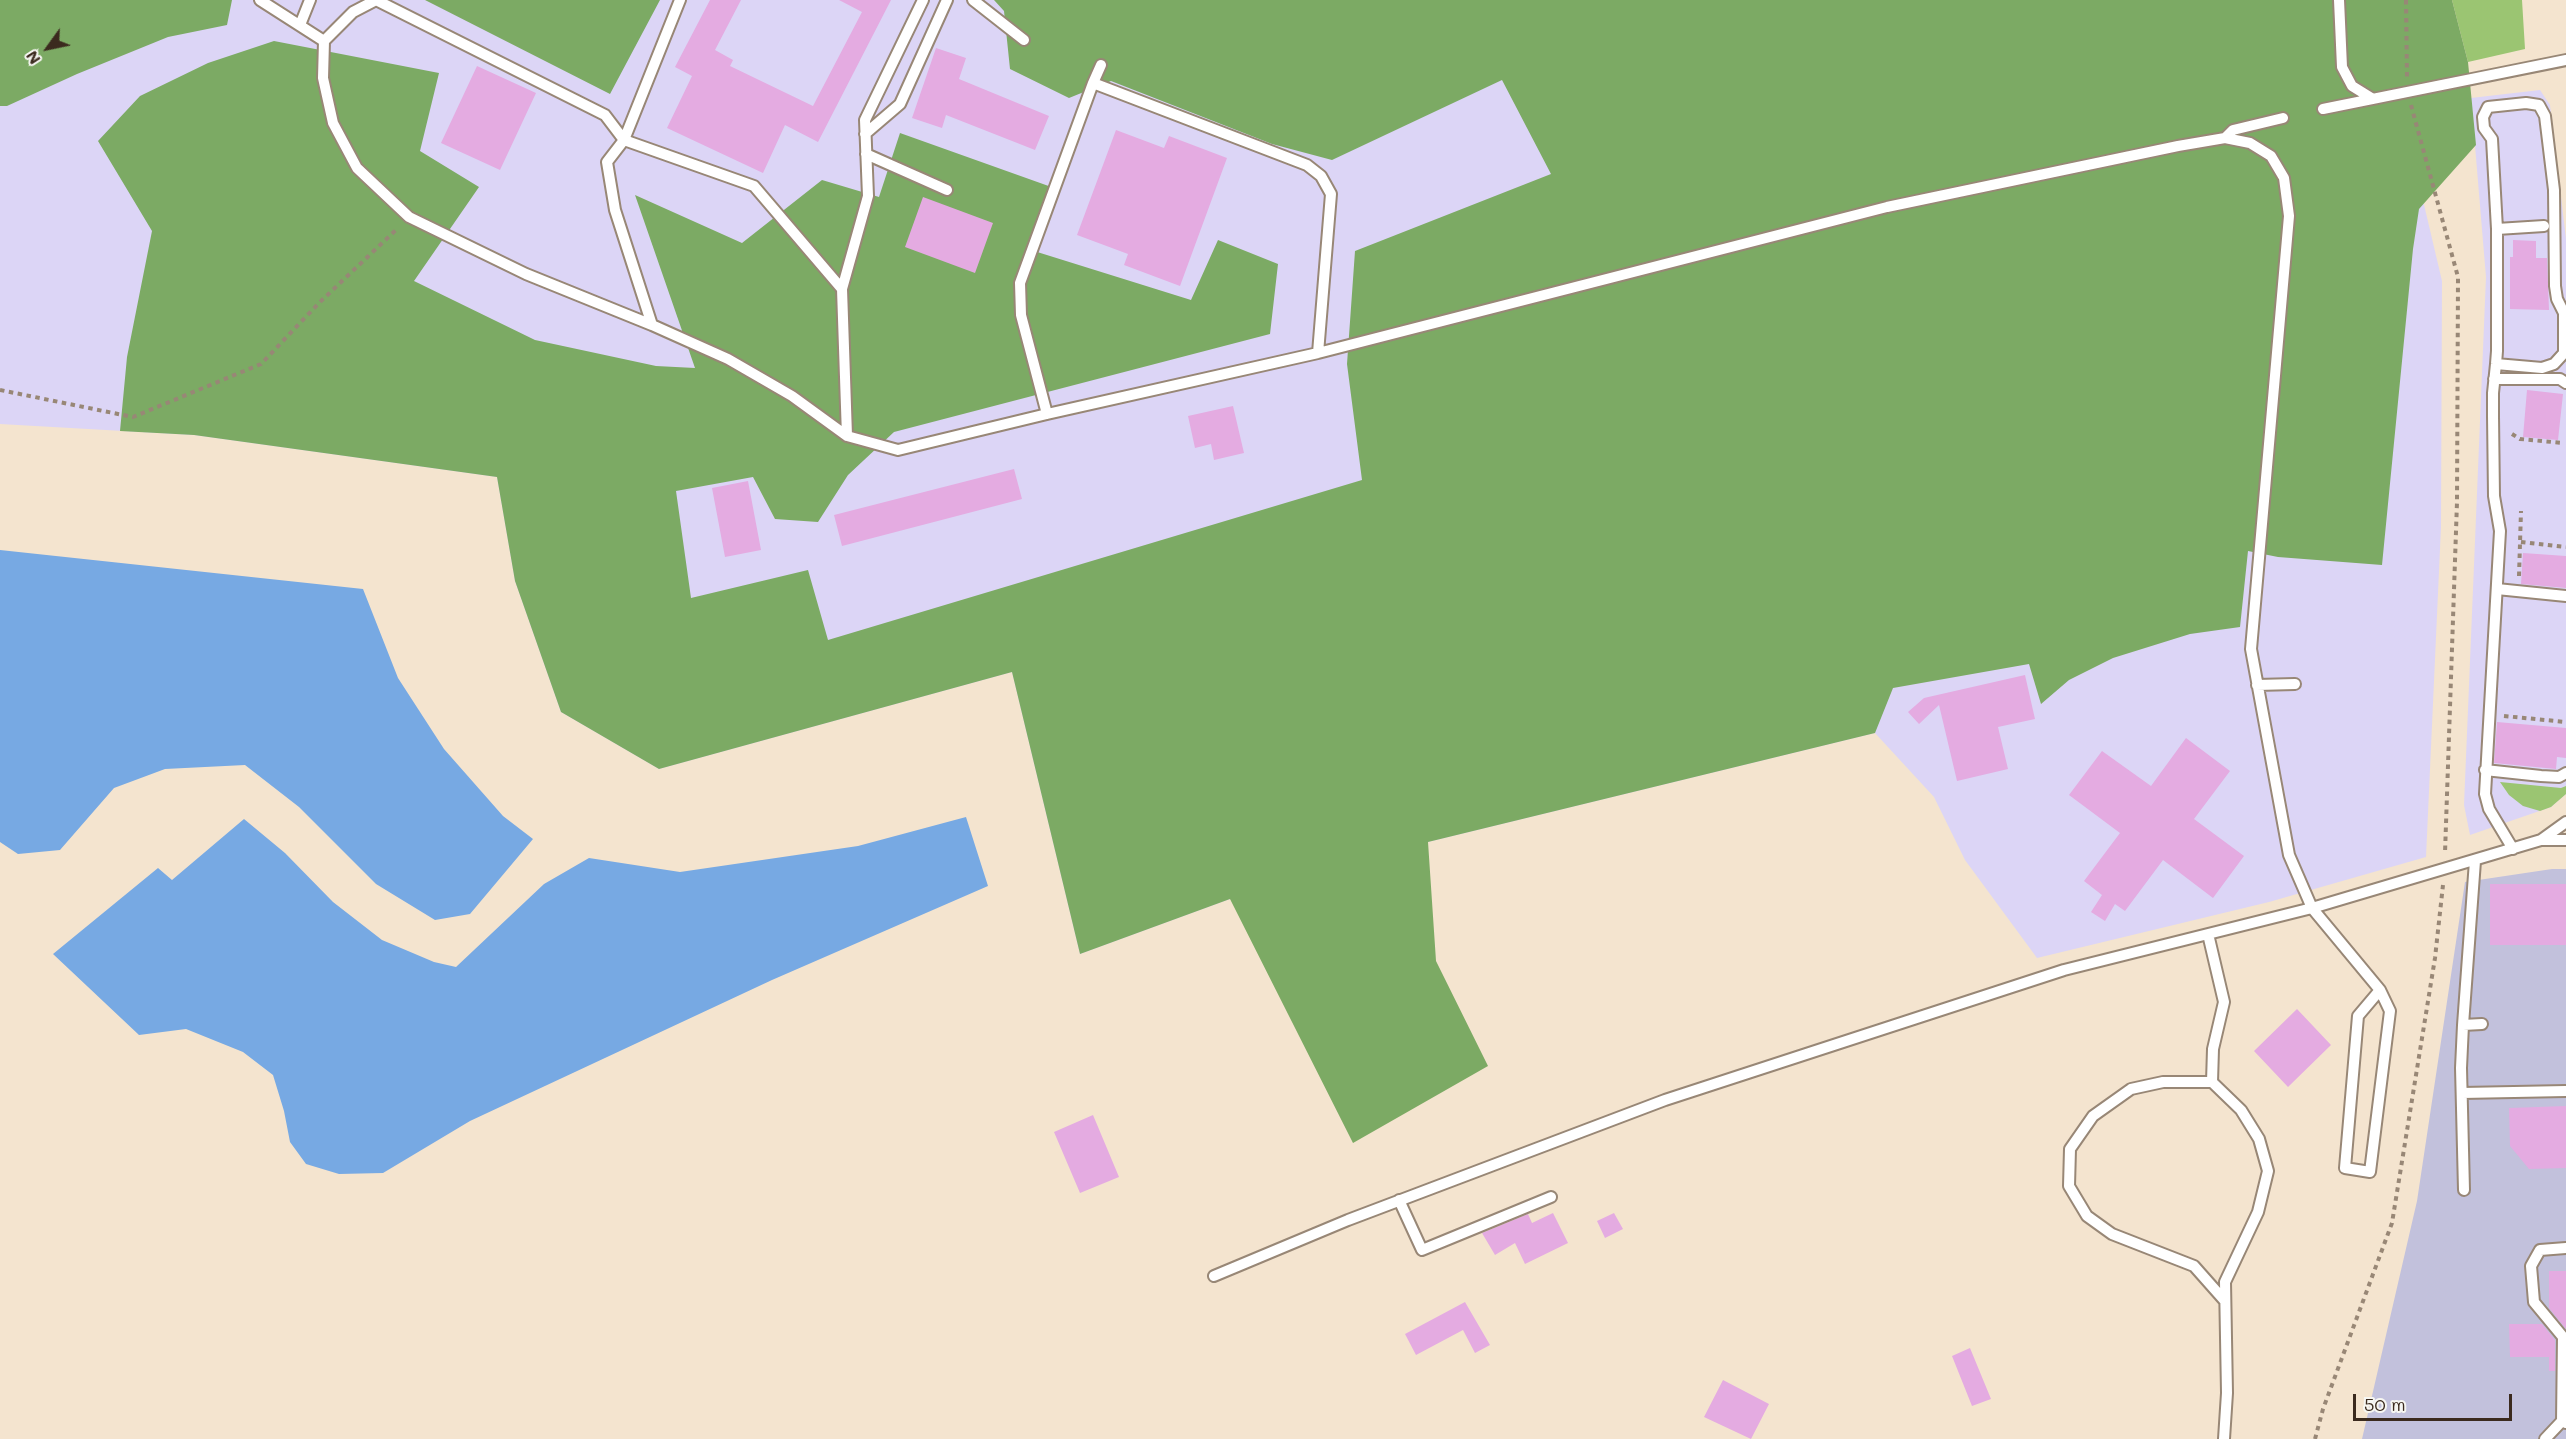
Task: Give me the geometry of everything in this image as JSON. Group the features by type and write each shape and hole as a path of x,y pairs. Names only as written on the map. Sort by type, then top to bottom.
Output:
{"lane":[{"path":"262,0 324,41"},
{"path":"300,25 310,0"},
{"path":"842,289 754,186 624,140 605,115 376,0 353,12 324,41 323,78 333,123 357,168 409,217 526,274 652,325 728,359 792,396 847,436 898,450 1318,353 1887,207 2178,146 2225,138 2250,143 2271,156 2284,178 2289,216 2251,649 2289,855 2312,908 2380,990 2390,1011 2370,1172 2345,1168 2358,1016 2380,990"},
{"path":"652,325 615,210 607,162 624,140 680,0"},
{"path":"847,436 842,289 868,196 865,120 923,0"},
{"path":"866,134 900,104 947,0"},
{"path":"973,0 1024,40"},
{"path":"2339,0 2342,67 2352,86 2373,99"},
{"path":"2323,109 2566,60"},
{"path":"1047,414 1021,315 1020,283 1101,65"},
{"path":"1093,83 1307,165 1321,176 1331,194 1318,353"},
{"path":"2496,364 2542,368 2554,364 2564,353 2564,313 2557,299 2555,286 2554,190 2545,116 2539,105 2526,103 2488,107 2483,117 2484,128 2492,139 2497,229 2494,496 2500,531 2485,794 2489,809 2513,849"},
{"path":"2225,138 2234,130 2283,118"},
{"path":"866,154 947,190"},
{"path":"2497,229 2544,226"},
{"path":"2494,379 2560,379 2566,383"},
{"path":"2497,589 2566,596"},
{"path":"2257,686 2295,684"},
{"path":"2485,770 2559,777 2566,773"},
{"path":"2541,840 2566,822"},
{"path":"1214,1276 1347,1220 1665,1100 2064,970 2312,908 2541,840 2566,840"},
{"path":"2464,1190 2463,1025 2475,861"},
{"path":"2208,934 2224,1002 2213,1049 2212,1082"},
{"path":"2463,1025 2482,1024"},
{"path":"2224,1439 2227,1393 2225,1282 2258,1212 2268,1171 2259,1139 2253,1129 2241,1110 2212,1082 2163,1082 2131,1089 2093,1116 2070,1149 2070,1186 2086,1216 2112,1234 2194,1266 2225,1301"},
{"path":"2462,1093 2566,1091"},
{"path":"1399,1200 1422,1250 1551,1197"},
{"path":"2546,1439 2564,1422 2564,1336 2534,1302 2531,1266 2540,1250 2566,1248"}],"path":[{"path":"2315,1439 2392,1223 2435,958 2445,868 2457,502 2458,277 2408,93 2406,0"},
{"path":"0,390 133,417 261,364 320,302 409,217"},
{"path":"2512,434 2520,439 2563,443"},
{"path":"2519,582 2521,511"},
{"path":"2521,542 2566,548"},
{"path":"2488,715 2566,722"}],"shaded area":[{"path":"0,0 2177,0 2401,107 2442,281 2441,527 2426,857 2269,902 2037,958 1965,860 1934,797 1875,733 1428,842 1230,899 1080,954 1012,672 659,769 561,712 515,581 497,477 194,435 0,424"},
{"path":"2540,90 2550,105 2566,239 2566,794 2551,807 2470,835 2464,805 2486,277 2471,98"},
{"path":"2566,869 2566,1439 2362,1439 2417,1201 2465,882"}],"green space":[{"path":"0,0 232,0 227,25 168,37 77,74 7,106 0,106"},
{"path":"425,0 660,0 610,94"},
{"path":"994,0 2452,0 2468,62 2476,145 2419,209 2413,249 2382,565 2278,557 2248,551 2240,627 2190,634 2113,658 2069,680 2041,704 2029,664 1893,688 1875,733 1428,842 1436,961 1488,1066 1353,1143 1230,899 1080,954 1012,672 659,769 561,712 515,581 497,477 194,435 120,431 127,357 152,231 98,141 140,96 208,63 274,41 439,73 420,151 479,187 414,281 535,340 656,366 695,368 635,195 742,243 822,180 879,197 900,133 1057,189 1034,251 1191,300 1218,240 1278,264 1270,334 894,432 848,475 818,522 775,519 753,477 676,491 691,598 808,570 828,640 1362,480 1347,364 1355,251 1551,174 1502,80 1332,160 1272,144 1111,81 1069,98 1010,69 1004,11"},
{"path":"2452,0 2522,0 2525,49 2468,62"},
{"path":"2500,782 2561,788 2566,786 2566,794 2551,807 2540,811 2523,806 2509,795"}],"water":[{"path":"0,550 363,589 398,678 444,749 503,816 533,839 470,914 435,920 376,884 299,807 245,765 165,769 114,788 60,850 18,854 0,842"},
{"path":"966,817 988,886 772,980 470,1121 383,1173 339,1174 306,1164 290,1142 284,1111 273,1075 243,1052 186,1029 139,1035 53,954 158,868 172,880 244,819 285,853 333,902 382,940 434,962 456,967 544,884 589,858 680,872 858,846"}],"building":[{"path":"710,0 741,0 715,50 733,60 730,66 813,106 862,12 839,0 891,0 818,142 785,125 763,173 667,128 692,76 675,67"},
{"path":"936,48 966,58 959,79 1049,116 1035,150 946,115 942,128 912,118"},
{"path":"477,66 536,93 500,170 441,143"},
{"path":"1116,130 1164,148 1169,136 1227,158 1180,286 1124,265 1128,254 1077,235"},
{"path":"923,197 993,223 975,273 905,247"},
{"path":"2513,240 2536,241 2536,258 2547,258 2549,310 2510,309 2510,257 2513,257"},
{"path":"2527,390 2563,394 2558,440 2523,437"},
{"path":"1233,406 1244,453 1214,460 1211,444 1195,448 1188,416"},
{"path":"1014,469 1022,499 842,546 834,515"},
{"path":"748,481 761,550 725,557 712,488"},
{"path":"2523,553 2566,556 2566,588 2521,584"},
{"path":"2025,675 2035,719 1998,727 2008,769 1957,781 1939,705 1919,724 1908,712 1924,698"},
{"path":"2497,722 2566,728 2566,758 2557,757 2556,769 2494,763"},
{"path":"2186,738 2230,771 2194,819 2244,856 2213,898 2163,860 2125,911 2115,904 2105,921 2091,912 2102,895 2084,881 2120,833 2069,795 2102,751 2151,786"},
{"path":"2490,884 2566,884 2566,945 2490,945"},
{"path":"2297,1009 2331,1045 2288,1087 2254,1051"},
{"path":"2566,1106 2566,1168 2529,1169 2510,1146 2509,1108"},
{"path":"1093,1115 1119,1177 1080,1193 1054,1132"},
{"path":"1553,1213 1568,1243 1525,1264 1515,1243 1495,1255 1482,1233 1528,1214 1532,1223"},
{"path":"1614,1213 1623,1229 1605,1238 1597,1221"},
{"path":"2549,1271 2566,1271 2566,1329 2549,1308"},
{"path":"1465,1302 1490,1345 1475,1353 1463,1330 1416,1355 1405,1334"},
{"path":"2509,1324 2542,1324 2555,1340 2555,1371 2549,1371 2549,1357 2510,1357"},
{"path":"1970,1348 1991,1399 1972,1406 1952,1356"},
{"path":"1723,1380 1769,1404 1751,1439 1704,1417"}]}
